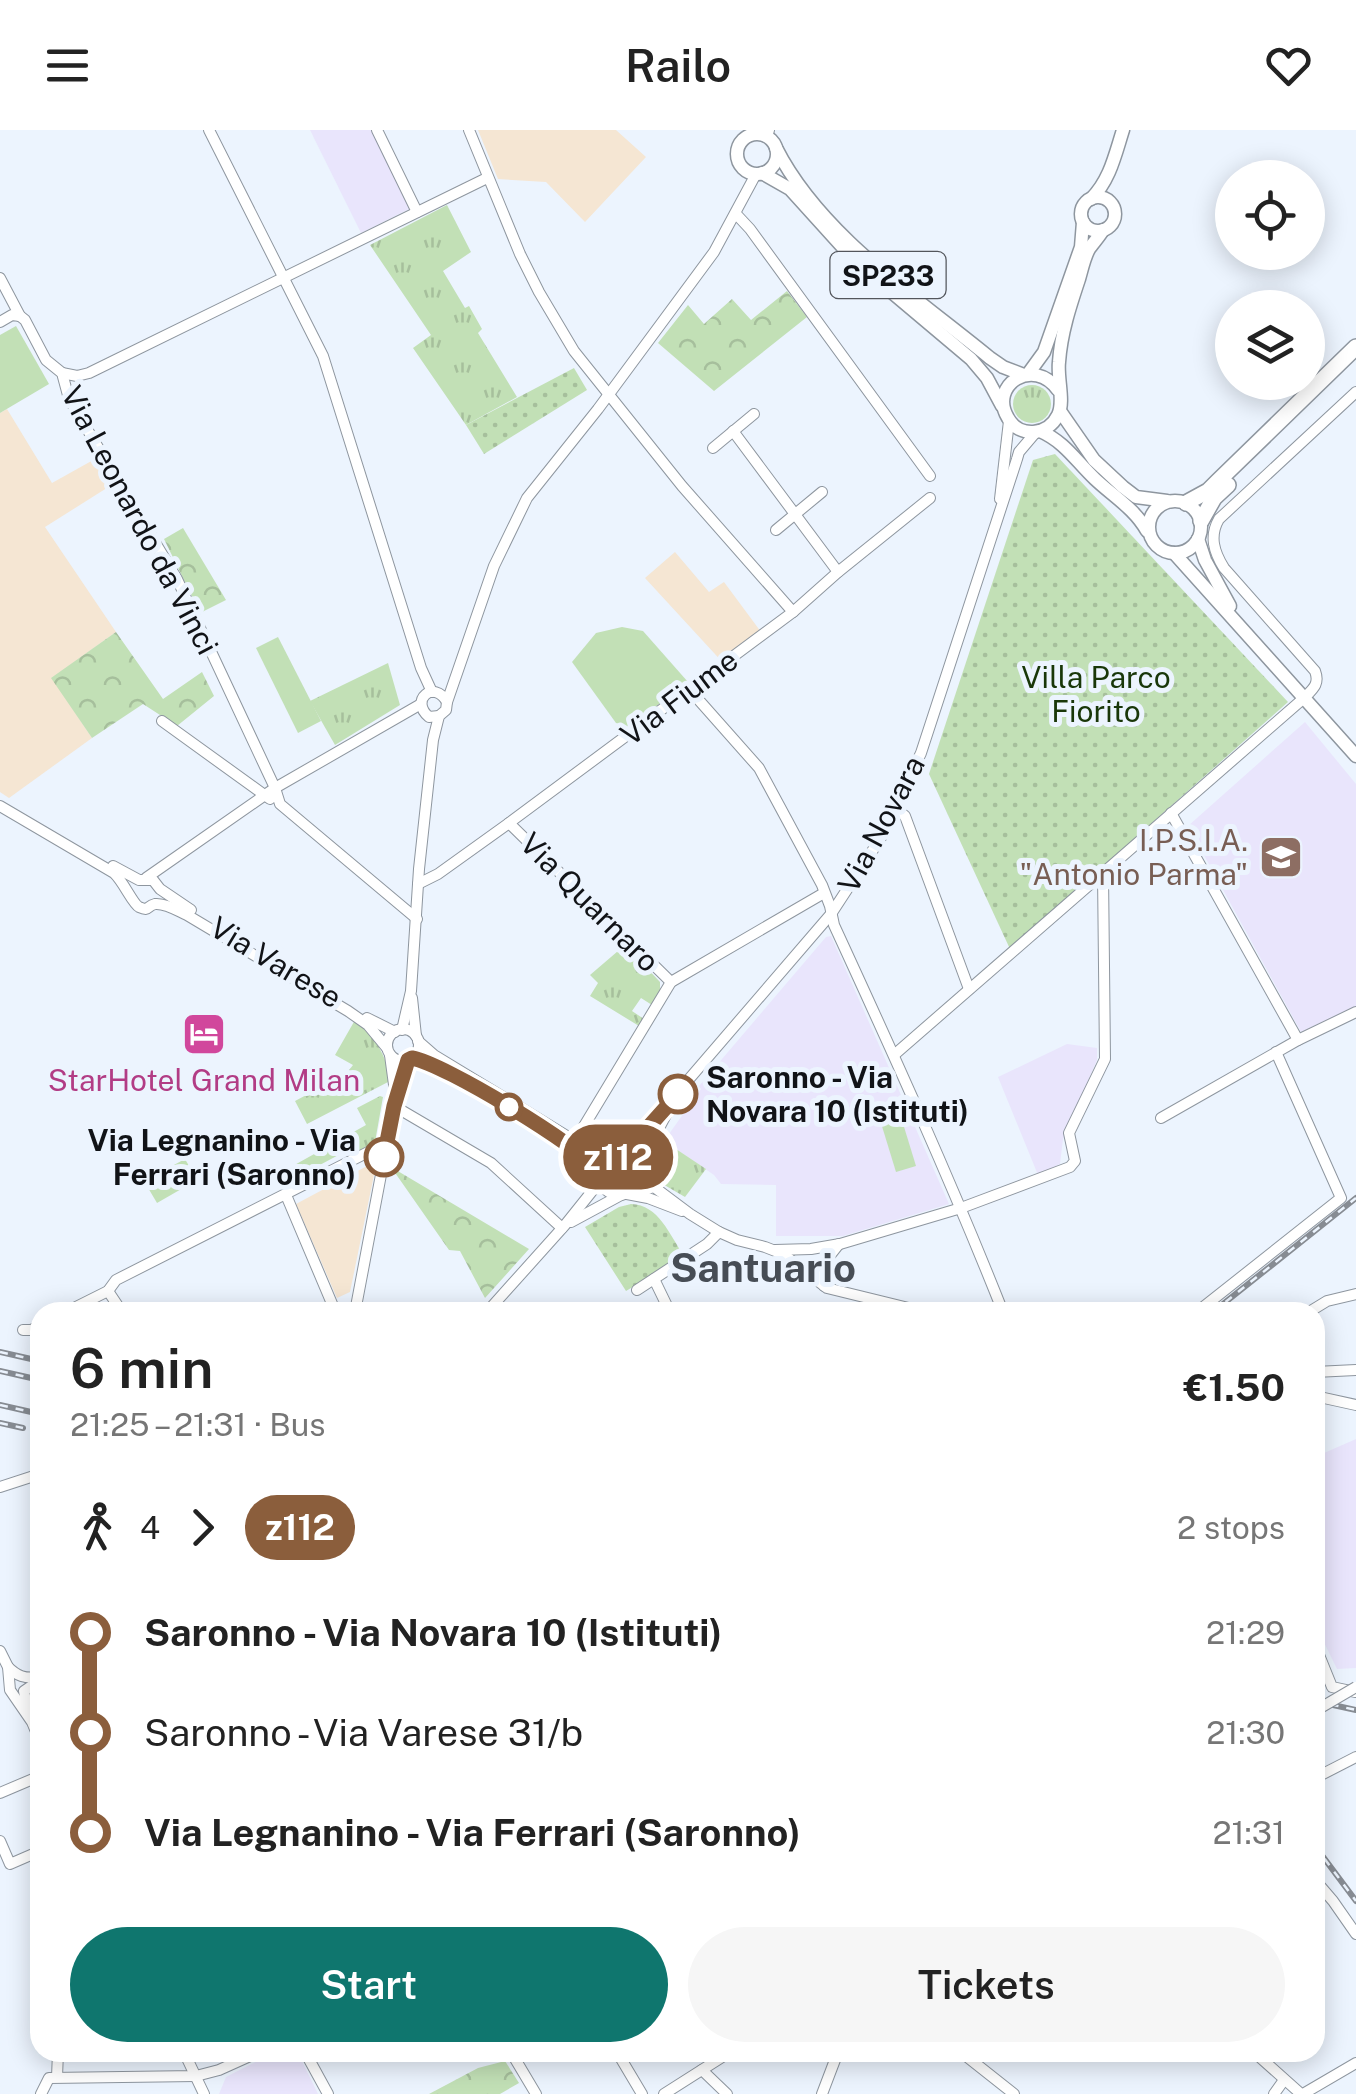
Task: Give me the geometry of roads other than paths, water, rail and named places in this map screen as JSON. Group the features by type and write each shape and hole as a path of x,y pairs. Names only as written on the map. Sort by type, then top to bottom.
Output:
{"highway":[{"path":"1186,503 1217,482 1356,348"},
{"path":"1200,522 1214,498 1356,359"}],"main road":[{"name":"SP233","path":"735,130 744,170 790,190 857,263 970,359 987,378 1006,415"},
{"name":"SP233","path":"766,136 824,215 850,242 990,358 1003,367 1046,378 1058,390"},
{"path":"739,147 748,137 766,136 777,154 773,166 759,174"},
{"path":"1121,136 1111,170 1100,190 1083,207 1080,247 1044,352 1026,375 1008,388 1004,398 1006,415 1026,432 1056,438 1067,447 1092,476 1141,520 1159,548 1174,554 1356,756"},
{"path":"1038,432 1049,427 1062,404 1058,390 1060,348 1089,250 1115,219 1111,170"},
{"path":"1090,198 1102,197 1112,203"},
{"path":"1083,222 1092,230 1104,230"},
{"path":"1060,411 1094,460 1123,487 1136,496 1186,503 1198,514 1198,539 1205,560 1243,630"},
{"path":"1149,535 1153,511 1166,502"},
{"path":"1174,554 1188,550 1198,539"}],"street":[{"path":"209,130 327,369 432,700 433,740 411,991 418,1050 410,1059 394,1105 357,1302"},
{"path":"377,130 418,212"},
{"path":"469,130 539,292 574,352 682,486 793,612"},
{"path":"131,893 133,885 275,788 432,700 457,676 494,566 518,514 714,252 759,174"},
{"path":"62,372 77,376 89,373 487,178"},
{"path":"736,214 930,476"},
{"name":"Via Leonardo da Vinci","path":"0,278 46,360 62,372 69,399 176,578 280,804"},
{"path":"0,322 12,315 20,316"},
{"path":"894,1054 1316,686 1315,671 1224,568 1215,550 1215,526 1356,392"},
{"path":"713,448 754,414"},
{"name":"Via Novara","path":"1000,507 1006,415"},
{"path":"733,431 838,572"},
{"name":"Via Novara","path":"616,1158 678,1094 831,914 896,809 921,752 1019,452 1038,432"},
{"path":"776,530 822,492"},
{"name":"Via Fiume","path":"418,884 509,823 793,612 930,498"},
{"path":"689,689 759,768 824,892 834,925 894,1054 998,1302"},
{"path":"432,700 446,710 440,716 433,740"},
{"path":"162,720 280,804 416,919"},
{"path":"0,802 114,873 142,908 151,907 160,898 163,866"},
{"path":"0,802 159,886"},
{"path":"896,809 905,816 969,989"},
{"path":"1171,813 1298,1040"},
{"name":"Via Quarnaro","path":"509,823 670,982"},
{"path":"775,1250 840,1244 961,1208 1075,1162 1069,1133 1104,1059 1103,872"},
{"name":"Via Varese","path":"159,886 176,901 380,1026 398,1031"},
{"path":"574,1142 670,982 824,892"},
{"name":"Via Varese","path":"156,904 187,916 348,1011 368,1024 388,1050"},
{"path":"398,1031 411,991"},
{"path":"1161,1118 1298,1040 1356,1012"},
{"path":"394,1105 388,1039 407,1030 434,1055 574,1142 603,1158 632,1161 638,1172 719,1232 775,1250 824,1286 882,1302"},
{"path":"388,1050 397,1060 410,1059 446,1071 508,1107 579,1154 601,1176 606,1189 653,1199 690,1214"},
{"path":"1209,1302 1340,1198 1276,1052"},
{"name":"Via Novara","path":"638,1172 678,1094"},
{"path":"394,1105 491,1162 564,1227"},
{"path":"87,1302 108,1292 116,1280 386,1144"},
{"path":"496,1302 564,1227 616,1158"},
{"path":"564,1227 634,1188 638,1172"},
{"path":"286,1195 331,1302"},
{"path":"637,1290 719,1232"},
{"path":"824,1286 824,1263 840,1244"},
{"path":"654,1279 665,1302"},
{"path":"108,1292 115,1302"},
{"path":"1325,1302 1356,1294"},
{"path":"23,1330 30,1330"},
{"path":"1325,1372 1356,1370"},
{"path":"1325,1398 1356,1405"},
{"path":"0,1487 30,1477"},
{"path":"0,1651 8,1668 10,1690 30,1719"},
{"path":"8,1668 16,1675 30,1678"},
{"path":"1325,1670 1332,1687 1356,1690"},
{"path":"30,1686 24,1691 30,1714"},
{"path":"1325,1706 1356,1690"},
{"path":"1325,1773 1356,1757"},
{"path":"0,1793 30,1780"},
{"path":"0,1841 10,1864 30,1855"},
{"path":"1325,1892 1356,1934"},
{"path":"41,2094 53,2077 56,2062"},
{"path":"189,2062 204,2094"},
{"path":"53,2077 196,2076 236,2062"},
{"path":"310,2062 328,2094"},
{"path":"517,2062 536,2094"},
{"path":"623,2062 642,2094"},
{"path":"664,2094 714,2062"},
{"path":"822,2094 834,2062"},
{"path":"974,2062 1014,2094"},
{"path":"1265,2062 1302,2094 1356,2063"},
{"path":"702,2070 727,2094"},
{"path":"1274,2094 1284,2080"}],"railway":[{"path":"1226,1302 1356,1198"},
{"path":"0,1352 30,1359"},
{"path":"0,1371 30,1378"},
{"path":"0,1405 30,1412"},
{"path":"0,1423 23,1428"},
{"path":"1325,1703 1356,1710"},
{"path":"1325,1859 1356,1901"}],"place":[{"name":"I.P.S.I.A. \"Antonio Parma\"","path":"1281,857"},
{"name":"StarHotel Grand Milan","path":"204,1034"},
{"name":"Saronno - Via Novara 10 (Istituti)","path":"678,1094"},
{"name":"Via Legnanino - Via Ferrari (Saronno)","path":"384,1157"}],"district":[{"name":"Santuario","path":"763,1267"}],"park label":[{"name":"Villa Parco Fiorito","path":"1096,694"}]}
